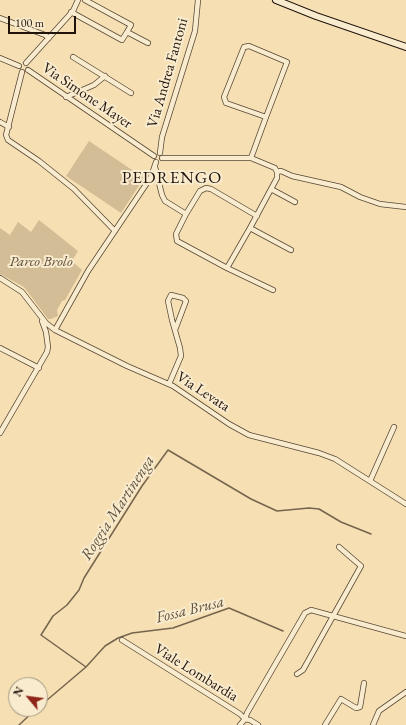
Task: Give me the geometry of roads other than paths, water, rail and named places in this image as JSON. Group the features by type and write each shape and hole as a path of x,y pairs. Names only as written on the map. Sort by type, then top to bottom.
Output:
{"street":[{"path":"20,66 22,63 26,63 49,38 71,12 78,0"},
{"path":"71,12 122,40 131,25 85,0"},
{"name":"Via Andrea Fantoni","path":"161,156 162,137 195,31 198,0"},
{"path":"276,0 316,16 406,47"},
{"path":"0,18 45,35 49,38"},
{"path":"127,32 148,43"},
{"path":"251,158 287,62 249,46 244,47 224,97 226,102 266,117"},
{"path":"74,57 131,93"},
{"path":"0,58 20,66"},
{"path":"22,72 28,70 26,63"},
{"path":"20,66 20,70 22,72 6,135 10,142 39,161 74,189 115,231"},
{"name":"Via Simone Mayer","path":"28,70 154,156"},
{"path":"66,96 94,85 105,76"},
{"path":"0,122 9,127"},
{"path":"55,330 88,271 151,177 156,162 153,158 156,153 161,156 251,158 275,168 277,178 227,268"},
{"path":"156,162 161,161 161,156"},
{"path":"155,167 165,201 186,214"},
{"path":"277,172 281,171 292,176 341,187 360,197 380,204 406,207"},
{"path":"257,216 211,189 206,188 200,192 186,214 176,234 177,241 227,268 273,290"},
{"path":"271,189 295,202"},
{"path":"250,228 291,250"},
{"name":"Via Levata","path":"0,278 22,292 46,323 55,330 127,366 169,384 229,424 249,435 329,456 341,462 406,504"},
{"path":"169,384 181,356 168,301 171,295 183,298 186,301 175,330"},
{"path":"0,433 47,352 48,347 45,327 40,316"},
{"path":"0,348 39,368"},
{"path":"370,481 394,427"},
{"path":"298,674 303,670 361,566 339,547"},
{"path":"240,725 245,719 247,713 305,613 310,610 406,636"},
{"name":"Viale Lombardia","path":"122,640 240,714 245,719 258,725"},
{"path":"325,725 341,699 356,708 360,707 364,683"},
{"path":"373,725 379,711 406,692"}],"waterway":[{"name":"Roggia Martinenga","path":"86,667 41,635 53,616 67,605 79,590 84,578 142,486 168,450 251,499 277,511 309,508 319,509 341,522 371,534"},
{"name":"Fossa Brusa","path":"48,699 86,667 105,646 118,638 132,633 173,628 229,608 283,631"},
{"path":"19,725 28,717"}],"district":[{"name":"PEDRENGO","path":"172,178"}],"park label":[{"name":"Parco Brolo","path":"41,262"}]}
